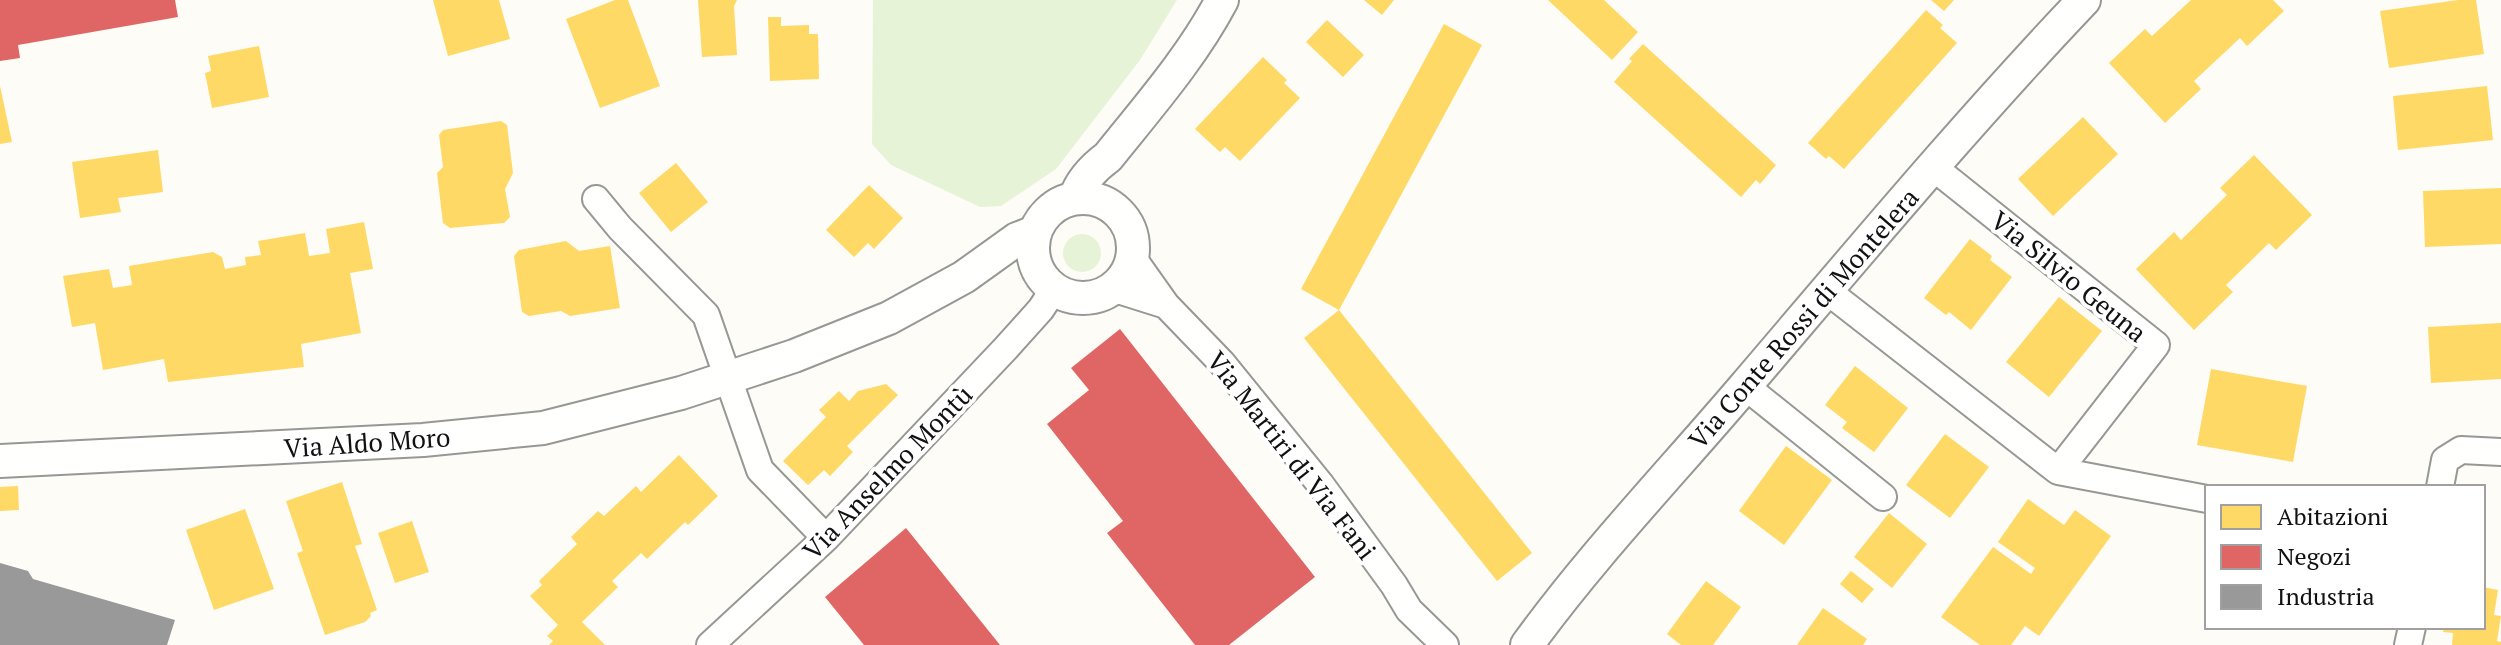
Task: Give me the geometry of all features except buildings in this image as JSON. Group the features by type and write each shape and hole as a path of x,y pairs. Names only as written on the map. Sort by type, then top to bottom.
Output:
{"street":[{"path":"1075,198 1079,187 1108,157 1165,86 1208,27 1222,0"},
{"name":"Via Conte Rossi di Montelera","path":"1526,644 1826,290 2023,64 2084,0"},
{"path":"1108,157 1112,208"},
{"name":"Via Silvio Geuna","path":"1933,167 2156,345 2058,471"},
{"path":"1075,198 1095,199 1112,208 1122,217 1129,230 1132,257 1128,269 1112,288 1087,298 1054,289 1042,276 1035,246 1046,213 1075,198"},
{"path":"596,199 620,228 706,315 760,470 826,538"},
{"name":"Via Aldo Moro","path":"0,461 423,440 543,428 630,408 794,356 889,318 964,277 988,259 1035,246"},
{"name":"Via Martiri di Via Fani","path":"1132,257 1166,305 1222,363 1321,485 1409,610 1445,645"},
{"name":"Via Martiri di Via Fani","path":"1112,288 1166,305"},
{"name":"Via Anselmo Montù","path":"710,645 826,538 1006,348 1041,309 1054,289"},
{"path":"1826,290 2058,471 2205,499"},
{"path":"1745,386 1883,497"},
{"path":"2440,485 2445,460 2461,450 2501,452"},
{"name":"Via Martiri di Via Fani","path":"1409,610 1416,645"}],"green space":[{"path":"873,0 1177,0 1140,60 1056,169 1001,206 980,207 891,165 872,144"},
{"path":"1082,234 1095,240 1101,253 1095,266 1082,272 1069,266 1063,253 1069,240"}]}
